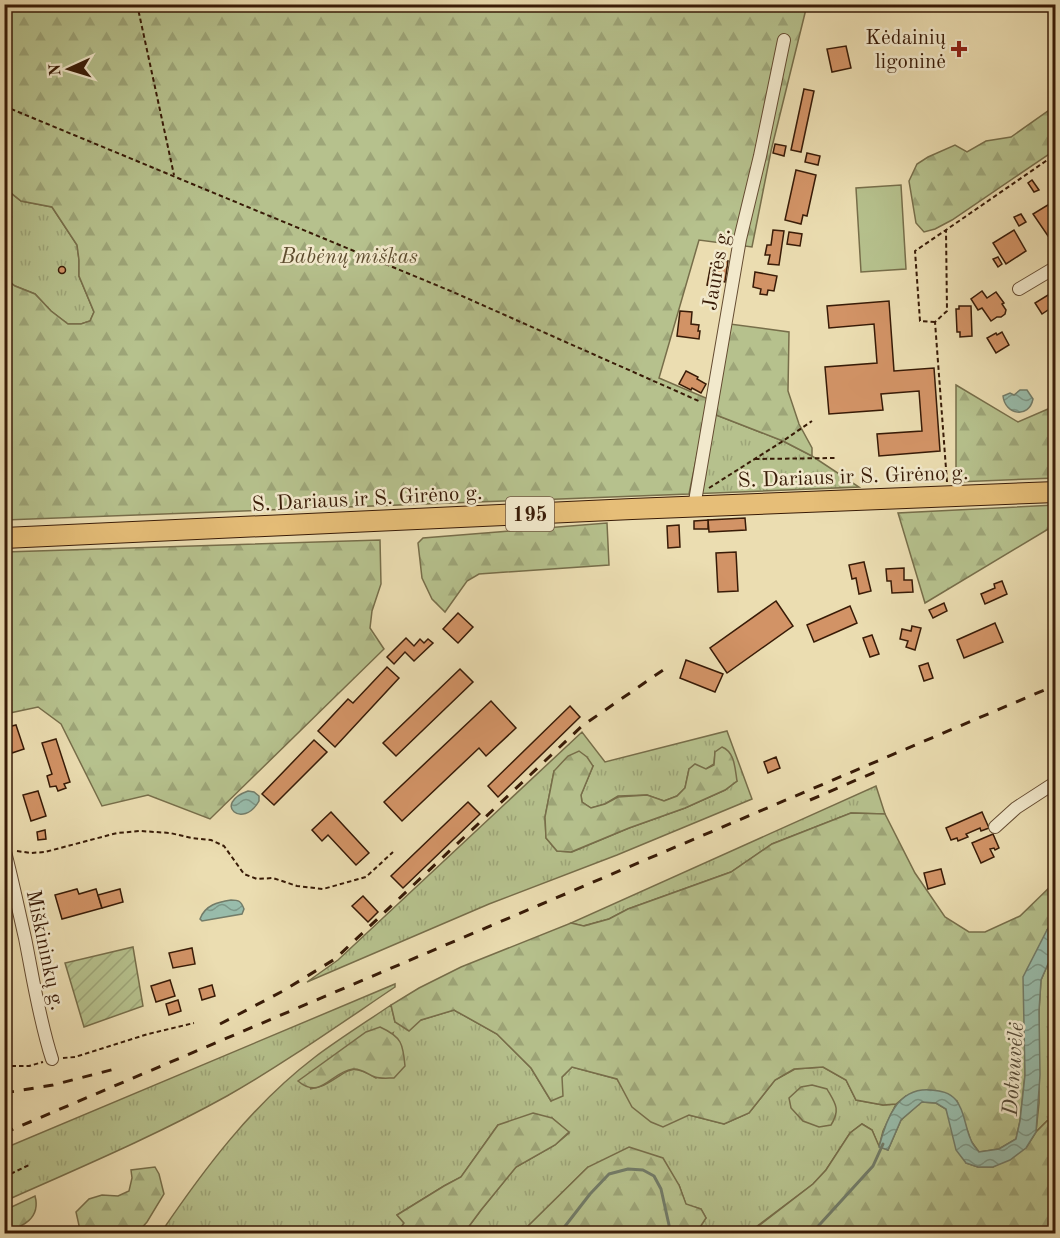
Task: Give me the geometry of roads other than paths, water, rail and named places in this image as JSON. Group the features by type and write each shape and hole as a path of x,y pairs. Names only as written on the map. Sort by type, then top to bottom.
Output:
{"main road":[{"name":"S. Dariaus ir S. Girėno g.","path":"4,538 695,501 1056,492"}],"street":[{"name":"Jaurės g.","path":"695,501 740,239 784,40"},
{"path":"1018,289 1056,267"},
{"path":"995,827 1016,808 1056,782"},
{"name":"Miškininkų g.","path":"5,850 31,977 52,1059"}],"water":[{"path":"1020,390 1027,390 1033,399 1031,405 1022,412 1012,411 1003,396 1010,393 1014,395"},
{"path":"248,791 259,796 259,801 245,814 234,812 231,808 232,802 237,796"},
{"path":"231,900 241,903 244,909 242,914 202,921 200,919 209,907"},
{"path":"1055,919 1055,949 1041,980 1040,1075 1036,1132 1026,1148 1010,1160 993,1167 978,1167 966,1163 956,1150 946,1109 936,1103 922,1102 901,1120 888,1150 879,1147 885,1126 895,1107 901,1100 919,1090 941,1091 956,1100 972,1142 979,1152 999,1149 1016,1139 1025,1075 1023,977"}],"waterway":[{"name":"Dotnuvėlė","path":"811,1234 873,1166 883,1144"},
{"name":"Dotnuvėlė","path":"559,1234 609,1174 628,1169 643,1170 654,1176 661,1189 671,1234"}],"railway":[{"path":"220,1024 283,991 335,959 582,726 666,668"},
{"path":"4,1133 1056,685"},
{"path":"810,800 882,769"},
{"path":"4,1093 53,1085 115,1069"}],"place":[{"name":"Kėdainių ligoninė","path":"959,49"}],"park label":[{"name":"Babėnų miškas","path":"349,256"}]}
